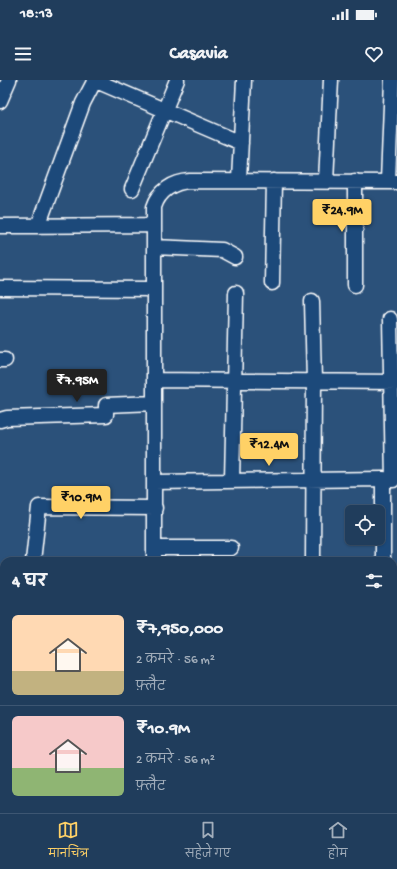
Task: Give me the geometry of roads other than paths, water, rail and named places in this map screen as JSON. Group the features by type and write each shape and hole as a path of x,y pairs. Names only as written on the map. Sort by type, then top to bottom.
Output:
{"street":[{"path":"0,101 9,80"},
{"path":"38,226 83,103 94,80 242,143"},
{"path":"132,189 166,111 177,80"},
{"path":"239,180 244,80"},
{"path":"326,182 331,80"},
{"path":"231,548 154,555 155,202 169,186 190,181 239,180 392,182 392,80"},
{"path":"272,283 274,181"},
{"path":"355,182 355,285"},
{"path":"0,226 154,225"},
{"path":"154,248 222,250 235,257"},
{"path":"0,288 154,289"},
{"path":"232,481 236,294"},
{"path":"312,301 314,381 313,557"},
{"path":"383,557 391,480 394,382 390,319"},
{"path":"154,380 394,382"},
{"path":"0,420 7,418 106,415 106,405 154,403"},
{"path":"154,482 391,480"},
{"path":"33,557 39,507 154,508"}]}
